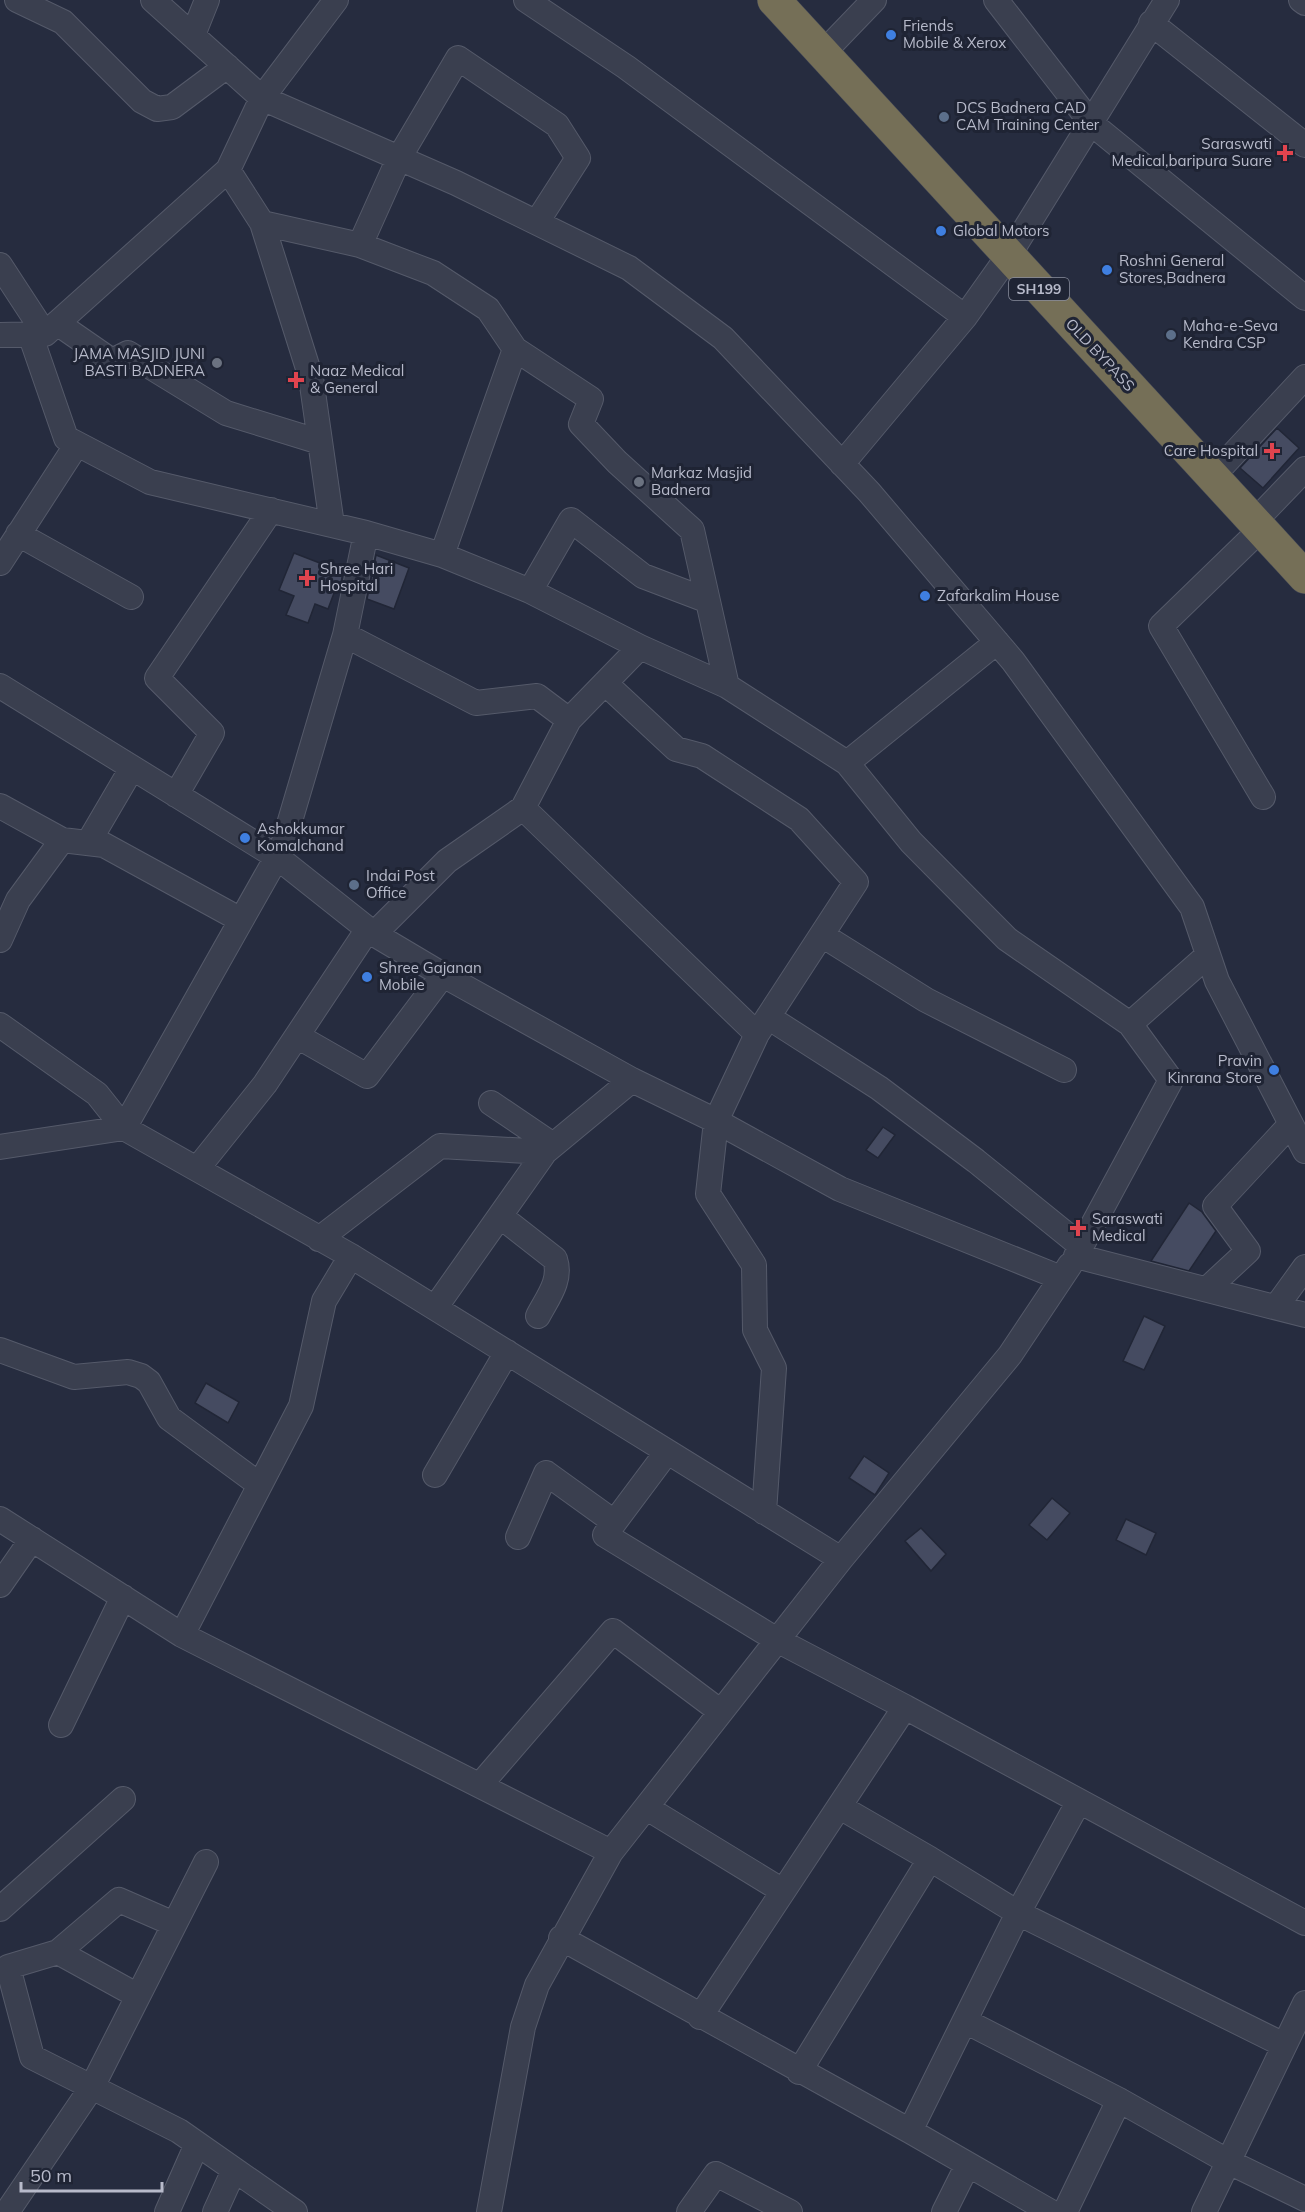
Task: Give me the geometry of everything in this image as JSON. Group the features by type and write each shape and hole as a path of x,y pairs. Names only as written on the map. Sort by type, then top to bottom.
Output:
{"highway":[{"name":"OLD BYPASS","path":"774,0 1305,577"}],"street":[{"path":"17,0 63,22 142,101 157,109 172,107 227,66"},
{"path":"153,0 262,98 399,158 537,222 629,268 723,338 842,464 997,642 1192,907 1217,981 1305,1151"},
{"path":"192,35 207,0"},
{"path":"44,330 228,170 262,98 336,0"},
{"path":"526,0 626,67 965,317"},
{"path":"823,53 874,0"},
{"path":"842,464 965,317 1009,255 1167,0"},
{"path":"1301,0 1305,3"},
{"path":"1008,5 1092,124 1305,298"},
{"path":"1151,23 1305,145"},
{"path":"360,246 399,158 458,58 557,125 578,158 537,222"},
{"path":"228,170 262,222 311,378 332,525"},
{"path":"262,222 360,246 433,273 488,309 515,349 591,399 581,424 617,462 692,530 727,686"},
{"path":"0,265 44,330 66,438 150,482 366,533 442,555 530,591 640,647 727,686 846,763 911,842 1007,939 1130,1024 1171,1080 1079,1251 1010,1355 841,1559 612,1852 561,1938 537,1984 523,2026 498,2151 489,2212"},
{"path":"0,335 44,330 112,361 128,353 226,413 320,442"},
{"path":"442,555 515,349"},
{"path":"1212,477 1305,377"},
{"path":"0,562 77,444"},
{"path":"1263,797 1161,626 1258,526 1305,469"},
{"path":"176,795 212,733 156,678 271,510"},
{"path":"530,591 571,520 643,576 706,600"},
{"path":"124,1128 282,848 345,635 366,533"},
{"path":"18,534 131,597"},
{"path":"345,635 476,703 537,696 569,720"},
{"path":"846,763 997,642"},
{"path":"197,1169 265,1084 371,931 447,861 523,808 569,720 640,647"},
{"path":"604,683 676,748 702,756 799,819 856,882 763,1026 717,1121 708,1194 754,1265 755,1330 774,1368 764,1512"},
{"path":"0,686 277,857 371,931 443,975 632,1080 717,1121 840,1189 1061,1278"},
{"path":"88,843 132,768"},
{"path":"0,806 62,840 104,844 241,920"},
{"path":"523,808 763,1026 879,1088 976,1161 1079,1251 1305,1315"},
{"path":"0,940 18,900 62,840"},
{"path":"822,935 926,1000 1064,1070"},
{"path":"1130,1024 1208,955"},
{"path":"297,1036 366,1076 443,975"},
{"path":"0,1025 97,1094 124,1128 351,1256 841,1559"},
{"path":"435,1308 549,1148 632,1080"},
{"path":"492,1103 549,1148"},
{"path":"1207,1289 1248,1251 1215,1206 1291,1125"},
{"path":"0,1147 124,1128"},
{"path":"0,1129 31,1143"},
{"path":"319,1239 440,1146 549,1148"},
{"path":"500,1216 555,1259 558,1269 557,1280 538,1316"},
{"path":"182,1635 301,1406 324,1301 351,1256"},
{"path":"1276,1307 1305,1267"},
{"path":"0,1350 74,1377 128,1372 141,1376 148,1382 169,1419 260,1485"},
{"path":"435,1475 507,1352"},
{"path":"667,1452 605,1535 777,1640 1305,1923"},
{"path":"518,1537 546,1473 614,1522"},
{"path":"0,1519 182,1635 612,1852"},
{"path":"0,1585 32,1539"},
{"path":"61,1725 123,1597"},
{"path":"480,1785 613,1631 721,1712"},
{"path":"700,2017 904,1707"},
{"path":"0,1909 123,1799"},
{"path":"910,2131 1018,1913 1079,1801"},
{"path":"840,1807 1018,1913 1284,2045"},
{"path":"647,1808 783,1891"},
{"path":"799,2072 930,1859"},
{"path":"7,2212 92,2087 206,1862"},
{"path":"174,1924 120,1900 57,1952 8,1966 32,2057 179,2131 295,2212"},
{"path":"561,1938 799,2072 910,2131 967,2166 1051,2212"},
{"path":"57,1952 138,1995"},
{"path":"1204,2212 1305,2003"},
{"path":"965,2021 1119,2100 1229,2162 1305,2199"},
{"path":"1065,2212 1119,2100"},
{"path":"167,2212 197,2144"},
{"path":"944,2212 967,2166"},
{"path":"215,2212 234,2170"},
{"path":"689,2212 716,2174 790,2212"}],"building":[{"path":"1277,428 1299,448 1263,488 1240,468"},
{"path":"294,553 343,572 340,589 336,588 328,609 315,604 308,623 286,615 294,596 279,590"},
{"path":"376,555 409,568 394,609 367,599"},
{"path":"883,1127 895,1135 878,1158 866,1150"},
{"path":"1189,1203 1202,1212 1216,1231 1189,1271 1151,1261"},
{"path":"1144,1316 1165,1326 1144,1370 1123,1361"},
{"path":"206,1383 239,1402 228,1423 195,1403"},
{"path":"864,1456 889,1473 875,1495 849,1478"},
{"path":"1052,1498 1070,1513 1047,1540 1029,1525"},
{"path":"1126,1519 1156,1533 1146,1555 1116,1540"},
{"path":"921,1528 946,1554 931,1571 905,1541"}],"place":[{"name":"Friends Mobile & Xerox","path":"891,35"},
{"name":"DCS Badnera CAD CAM Training Center","path":"944,117"},
{"name":"Saraswati Medical,baripura Suare","path":"1285,153"},
{"name":"Global Motors","path":"941,231"},
{"name":"Roshni General Stores,Badnera","path":"1107,270"},
{"name":"Maha-e-Seva Kendra CSP","path":"1171,335"},
{"name":"JAMA MASJID JUNI BASTI BADNERA","path":"217,363"},
{"name":"Naaz Medical & General","path":"296,380"},
{"name":"Care Hospital","path":"1272,451"},
{"name":"Markaz Masjid Badnera","path":"639,482"},
{"name":"Shree Hari Hospital","path":"307,578"},
{"name":"Zafarkalim House","path":"925,596"},
{"name":"Ashokkumar Komalchand","path":"245,838"},
{"name":"Indai Post Office","path":"354,885"},
{"name":"Shree Gajanan Mobile","path":"367,977"},
{"name":"Pravin Kinrana Store","path":"1274,1070"},
{"name":"Saraswati Medical","path":"1078,1228"}]}
